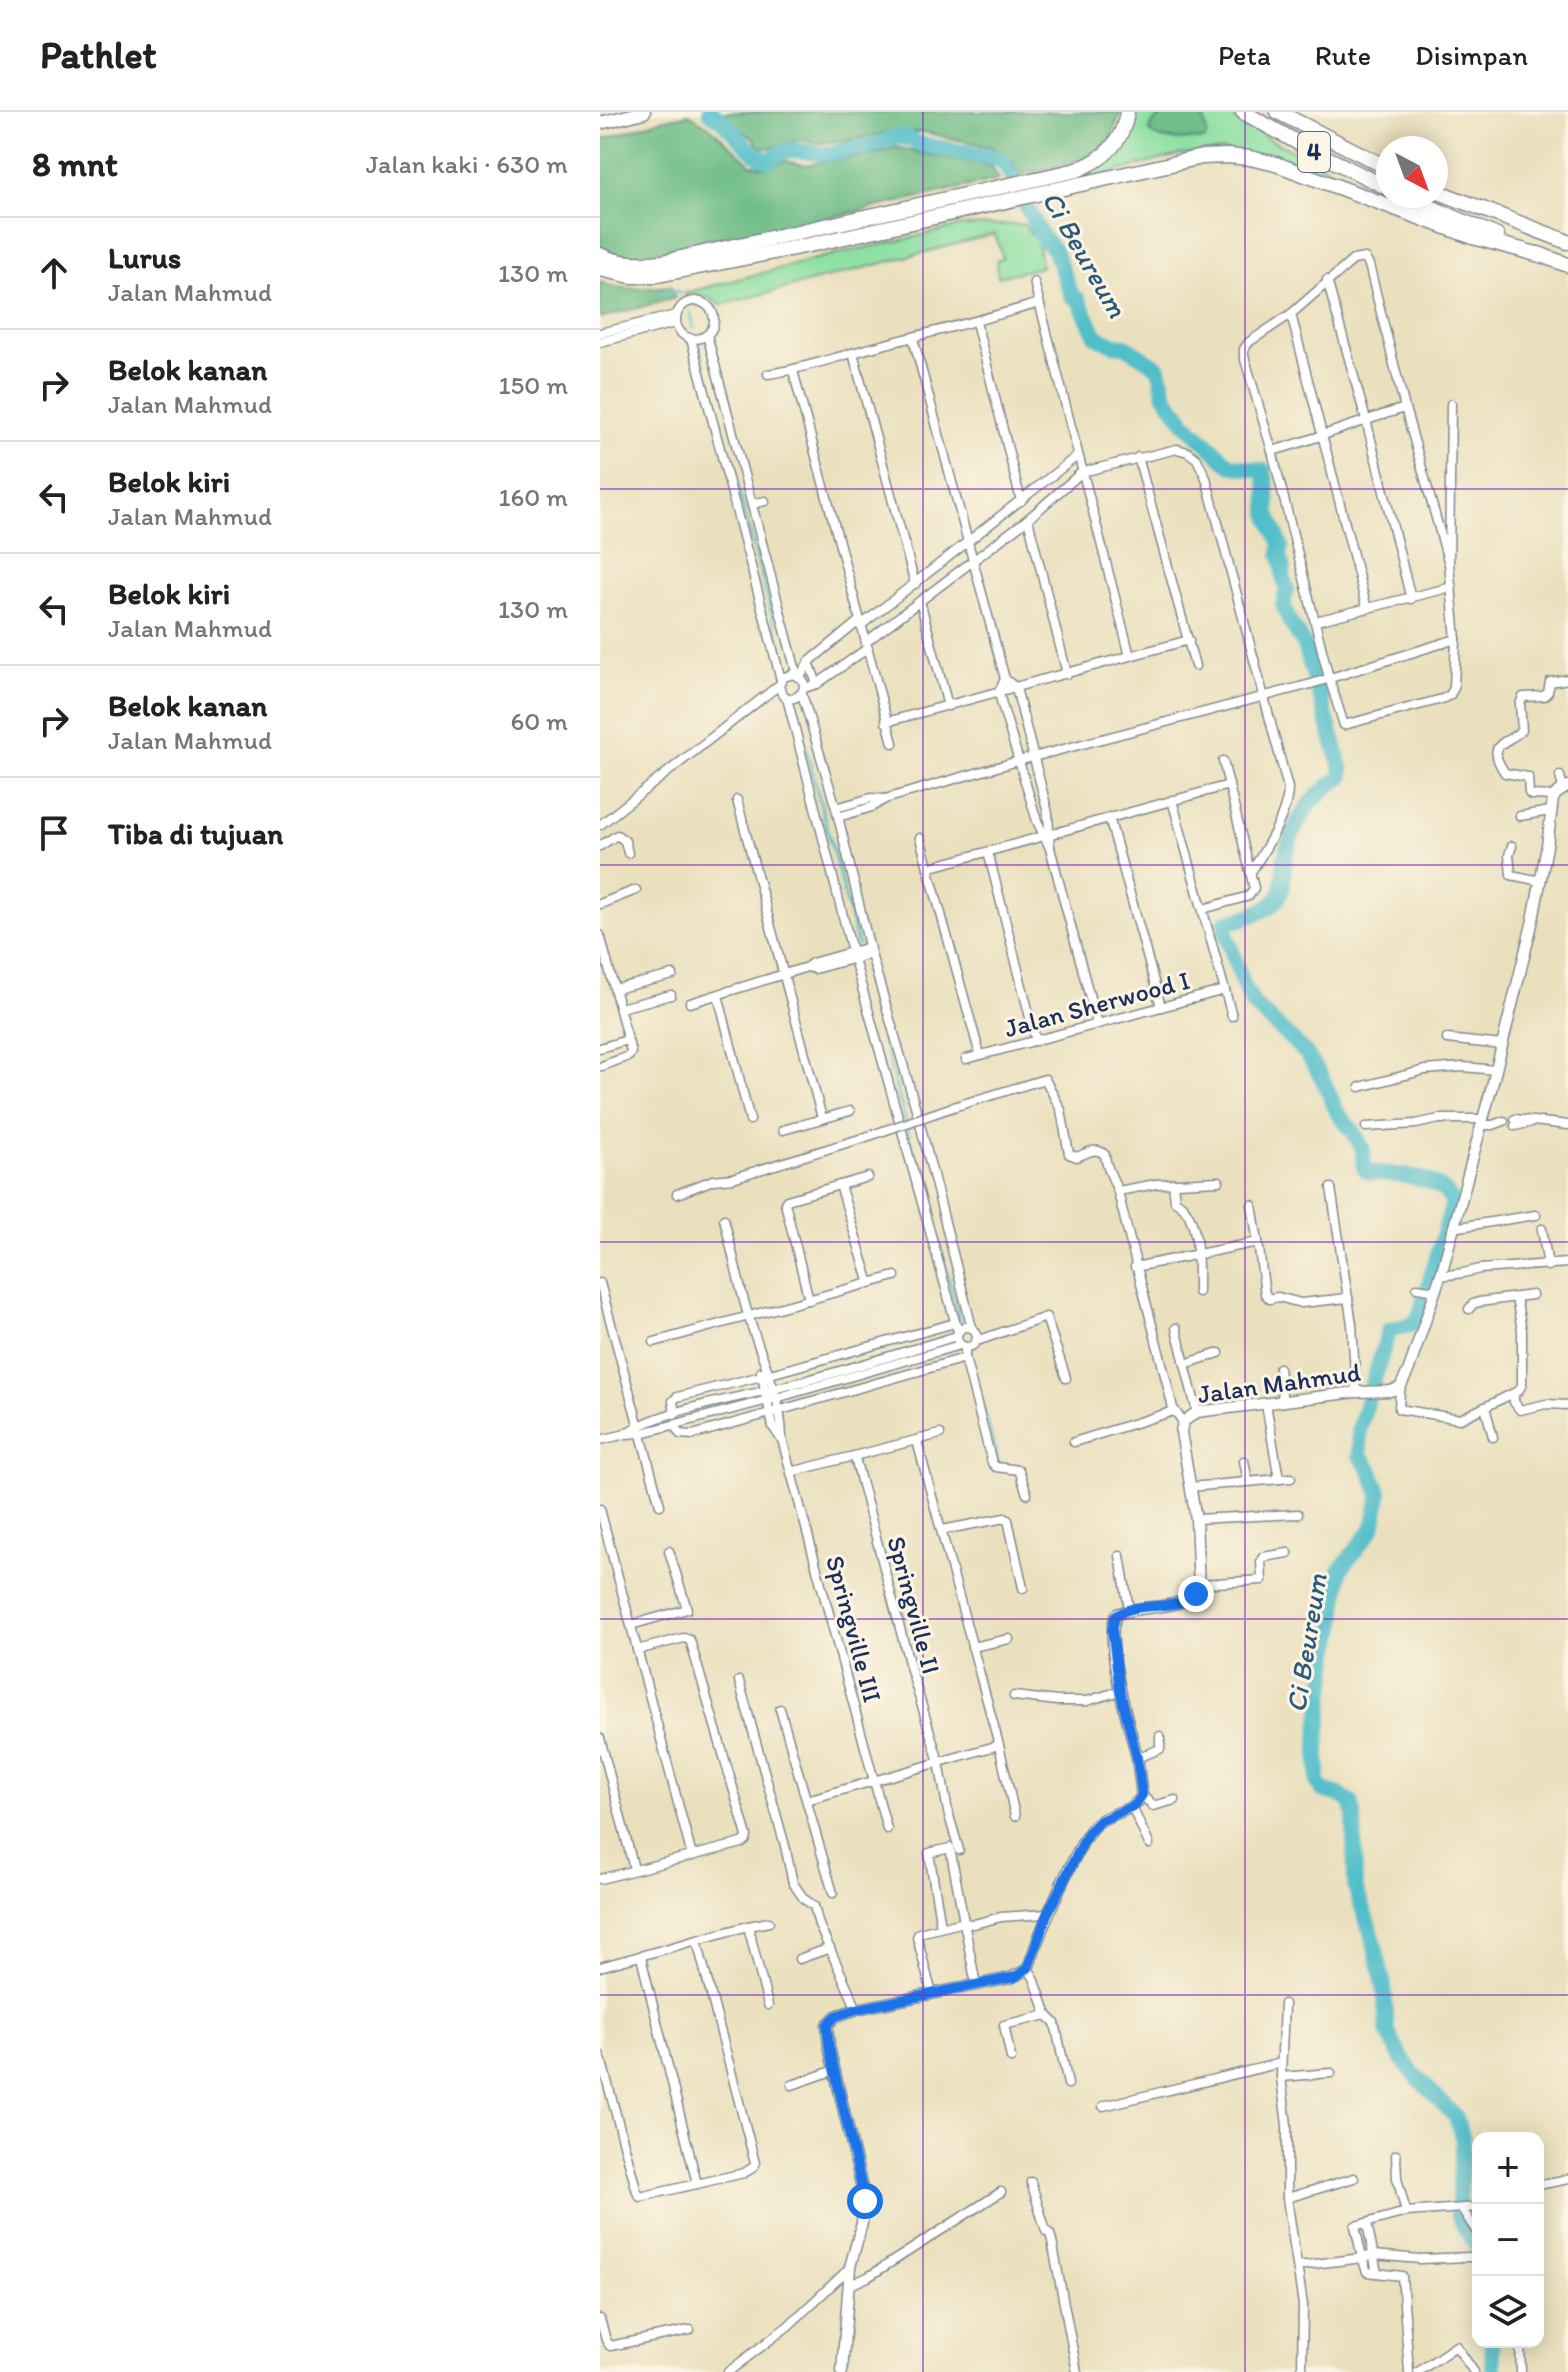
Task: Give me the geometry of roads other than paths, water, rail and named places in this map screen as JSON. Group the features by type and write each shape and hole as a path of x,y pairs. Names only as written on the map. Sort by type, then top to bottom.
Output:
{"highway":[{"path":"1048,185 1094,164 1111,151 1121,135 1127,112"},
{"name":"4","path":"1243,112 1376,182"},
{"name":"4","path":"1278,112 1376,162"},
{"path":"1299,112 1376,160"},
{"path":"600,269 631,276 653,276 809,245 1048,185 1202,157 1227,156 1276,164 1473,237 1544,256"},
{"path":"600,255 633,264 663,262 825,225 998,196"},
{"path":"1448,196 1568,242"},
{"path":"1433,208 1568,265"}],"main road":[{"path":"600,123 644,112"}],"street":[{"path":"1449,564 1365,258 1353,260 1291,314 1249,342 1244,349 1316,621 1326,679 1344,725 1442,699 1450,695 1454,688 1456,639 1449,564 1451,404"},
{"path":"1327,280 1411,599"},
{"path":"1034,282 1130,656"},
{"path":"689,300 701,300 711,307 715,316 713,327 700,339 691,339 678,330 675,319 679,307 689,300"},
{"path":"768,374 793,371 1039,303"},
{"path":"1291,314 1367,609"},
{"path":"600,333 675,319"},
{"path":"600,342 675,319"},
{"path":"976,322 1021,501"},
{"path":"707,335 977,1341"},
{"path":"913,338 1005,679 1016,688 1050,848 1097,1024"},
{"path":"691,339 780,685 787,698 992,1463 996,1467 1019,1470 1027,1494"},
{"path":"853,353 915,584"},
{"path":"793,371 893,743"},
{"path":"1272,451 1324,437 1405,408"},
{"path":"787,698 795,698 817,684 1028,519 1082,472 1177,449 1188,452 1202,468 1284,767 1288,798 1251,872"},
{"path":"798,676 809,662 915,584 1077,456"},
{"path":"1138,457 1195,666"},
{"path":"752,504 765,501"},
{"path":"1028,519 1067,674"},
{"path":"1316,621 1452,587"},
{"path":"920,601 948,706"},
{"path":"837,813 871,798 885,799 1311,684 1456,639"},
{"path":"886,722 1189,640"},
{"path":"809,662 817,684"},
{"path":"600,825 780,685 788,675 798,676"},
{"path":"1005,679 999,692 1018,761 1047,834"},
{"path":"1560,776 1562,790 1531,795 1528,777 1505,773 1497,751 1500,743 1522,730 1520,704 1523,697 1544,696 1550,682 1568,679"},
{"path":"1203,909 1249,896 1254,888 1223,761"},
{"path":"928,868 1229,785"},
{"name":"Jalan Mahmud","path":"1201,1584 1196,1519 1181,1432 1183,1422 1197,1412 1358,1392 1395,1391 1400,1388 1409,1369 1426,1289 1437,1272 1454,1226 1486,1123 1541,881 1550,811 1562,790"},
{"path":"737,800 822,1118"},
{"path":"1172,800 1232,1016"},
{"path":"1520,816 1550,811"},
{"path":"1109,817 1161,1007"},
{"path":"600,846 617,835 625,841 628,853"},
{"name":"Jalan Sherwood I","path":"920,838 980,1055"},
{"path":"1512,846 1509,855 1511,875 1541,881"},
{"path":"988,852 1036,1041"},
{"path":"600,904 636,890"},
{"path":"600,935 630,1055 602,1066"},
{"path":"690,1003 870,951"},
{"path":"615,989 673,975"},
{"name":"Jalan Sherwood I","path":"966,1059 1225,990"},
{"path":"620,1008 671,995"},
{"path":"718,995 750,1120"},
{"path":"1447,1039 1502,1045"},
{"path":"600,1048 627,1040"},
{"path":"1360,1087 1425,1070 1463,1067 1496,1070"},
{"path":"677,1194 713,1180 733,1178 1045,1079 1061,1110 1069,1154 1077,1157 1093,1150 1105,1155 1118,1191 1174,1411 1183,1422"},
{"path":"898,1108 913,1104"},
{"path":"783,1130 850,1111"},
{"path":"1366,1127 1416,1124 1439,1119 1504,1124"},
{"path":"1515,1122 1568,1125"},
{"path":"809,1300 785,1203 868,1177"},
{"path":"1118,1191 1173,1183 1219,1181"},
{"path":"1173,1183 1175,1201 1189,1213 1198,1255 1198,1292"},
{"path":"840,1185 870,1284"},
{"path":"1331,1188 1352,1324 1358,1392"},
{"path":"1252,1205 1265,1294 1270,1299 1278,1297 1301,1303 1348,1298"},
{"path":"1454,1226 1536,1215"},
{"name":"Springville III","path":"724,1219 760,1351 774,1413 773,1427 782,1439 887,1829"},
{"path":"1542,1229 1548,1266"},
{"path":"1135,1267 1258,1242"},
{"path":"1437,1272 1463,1273 1568,1263"},
{"path":"654,1342 895,1276"},
{"path":"600,1283 660,1505"},
{"path":"1469,1309 1479,1302 1532,1295"},
{"path":"1400,1388 1399,1409 1460,1419 1514,1393 1522,1385 1522,1330 1516,1298"},
{"path":"675,1414 673,1401 677,1397 765,1375 959,1337 972,1346 977,1341 1046,1317 1066,1378"},
{"path":"640,1429 675,1425 959,1337 965,1327 972,1328"},
{"path":"1176,1328 1197,1412"},
{"path":"1185,1364 1219,1353"},
{"path":"675,1425 680,1434 692,1435 965,1358"},
{"path":"1279,1368 1283,1402"},
{"path":"1514,1393 1514,1402 1520,1410 1546,1404 1568,1405"},
{"path":"600,1440 626,1434 675,1414 770,1395"},
{"path":"1266,1404 1279,1479"},
{"path":"1485,1407 1493,1437"},
{"path":"1074,1442 1174,1411"},
{"path":"791,1472 940,1434"},
{"path":"917,1441 999,1745 1015,1816"},
{"name":"Springville II","path":"855,1458 907,1656 939,1762 959,1850"},
{"path":"1244,1461 1248,1481"},
{"path":"1190,1487 1291,1478"},
{"path":"600,1509 692,1856"},
{"path":"1196,1519 1298,1514"},
{"path":"942,1530 1005,1518 1008,1520 1023,1588"},
{"path":"631,1625 687,1609 669,1551"},
{"path":"842,2372 850,2267 862,2223 865,2195 827,2025 836,2016 857,2009 1015,1977 1028,1968 1047,1914 1088,1833 1100,1821 1138,1803 1142,1795 1137,1758 1120,1691 1112,1625 1117,1614 1129,1609 1184,1602 1194,1596 1201,1584 1262,1580 1263,1557 1288,1553"},
{"path":"1120,1556 1129,1609"},
{"path":"600,1879 742,1843 747,1836 690,1640 684,1638 637,1650"},
{"path":"972,1647 1009,1639"},
{"path":"739,1681 793,1883 804,1899 814,1906 819,1925 857,2009"},
{"path":"1014,1696 1087,1701 1120,1691"},
{"path":"780,1709 833,1893"},
{"path":"1137,1758 1160,1749 1160,1736"},
{"path":"600,1738 634,1869"},
{"path":"807,1800 999,1745"},
{"path":"1142,1795 1153,1806 1175,1800"},
{"path":"1132,1807 1149,1844"},
{"path":"941,1926 929,1853 950,1848 976,1985"},
{"path":"932,1994 917,1937 919,1933 941,1926 974,1924 1001,1917 1047,1914"},
{"path":"600,1967 769,1922"},
{"path":"748,1926 768,2005"},
{"path":"600,2055 640,2197 752,2169 755,2163 697,1941"},
{"path":"799,1959 830,1948"},
{"path":"641,1957 697,2184"},
{"path":"1028,1968 1047,2015 1055,2023 1068,2084"},
{"path":"1284,2004 1281,2077 1287,2125 1287,2198 1304,2322 1302,2372"},
{"path":"1011,2058 1004,2025 1047,2015"},
{"path":"1103,2106 1281,2063"},
{"path":"792,2085 835,2070"},
{"path":"1281,2077 1331,2073"},
{"path":"1396,2155 1397,2178 1406,2212"},
{"path":"1287,2198 1354,2178"},
{"path":"1544,2184 1568,2179"},
{"path":"1031,2182 1052,2241 1077,2372"},
{"path":"850,2285 868,2277 1001,2192"},
{"path":"1409,2372 1403,2279 1401,2275 1367,2272 1355,2226 1406,2212 1472,2208"},
{"path":"1461,2209 1472,2225"},
{"path":"1367,2223 1377,2273"},
{"path":"1298,2266 1374,2255 1420,2259 1469,2257"},
{"path":"728,2372 788,2326 850,2267"},
{"path":"600,2319 610,2346 690,2330"},
{"path":"1418,2372 1456,2346 1474,2372"},
{"path":"1520,2348 1521,2372"}],"waterway":[{"name":"Ci Beureum","path":"710,112 752,151 768,160 785,151 827,154 904,137 923,145 996,158 1005,164 1042,237 1054,250 1072,296 1078,299 1096,336 1125,346 1159,368 1165,395 1185,423 1230,465 1264,471 1268,514 1281,545 1283,578 1287,589 1283,605 1304,644 1342,770 1341,778 1312,802 1292,834 1279,897 1259,912 1225,923 1225,932 1254,1005 1306,1053 1322,1078 1338,1114 1363,1149 1364,1168 1369,1172 1428,1182 1438,1186 1453,1203 1418,1320 1389,1330 1359,1429 1360,1455 1370,1469 1380,1494 1373,1528 1340,1570 1318,1738 1318,1783 1322,1790 1351,1802 1354,1814 1355,1887 1373,1938 1384,1985 1387,2030 1411,2071 1456,2117 1463,2140 1458,2214 1472,2238"},
{"path":"660,292 678,291 681,294"},
{"path":"690,312 694,328"},
{"path":"699,344 787,670"},
{"path":"790,685 792,694"},
{"path":"795,708 858,945"},
{"path":"864,970 961,1324"},
{"path":"971,1363 998,1462"},
{"name":"Ci Beureum","path":"1492,2348 1494,2372"}]}
